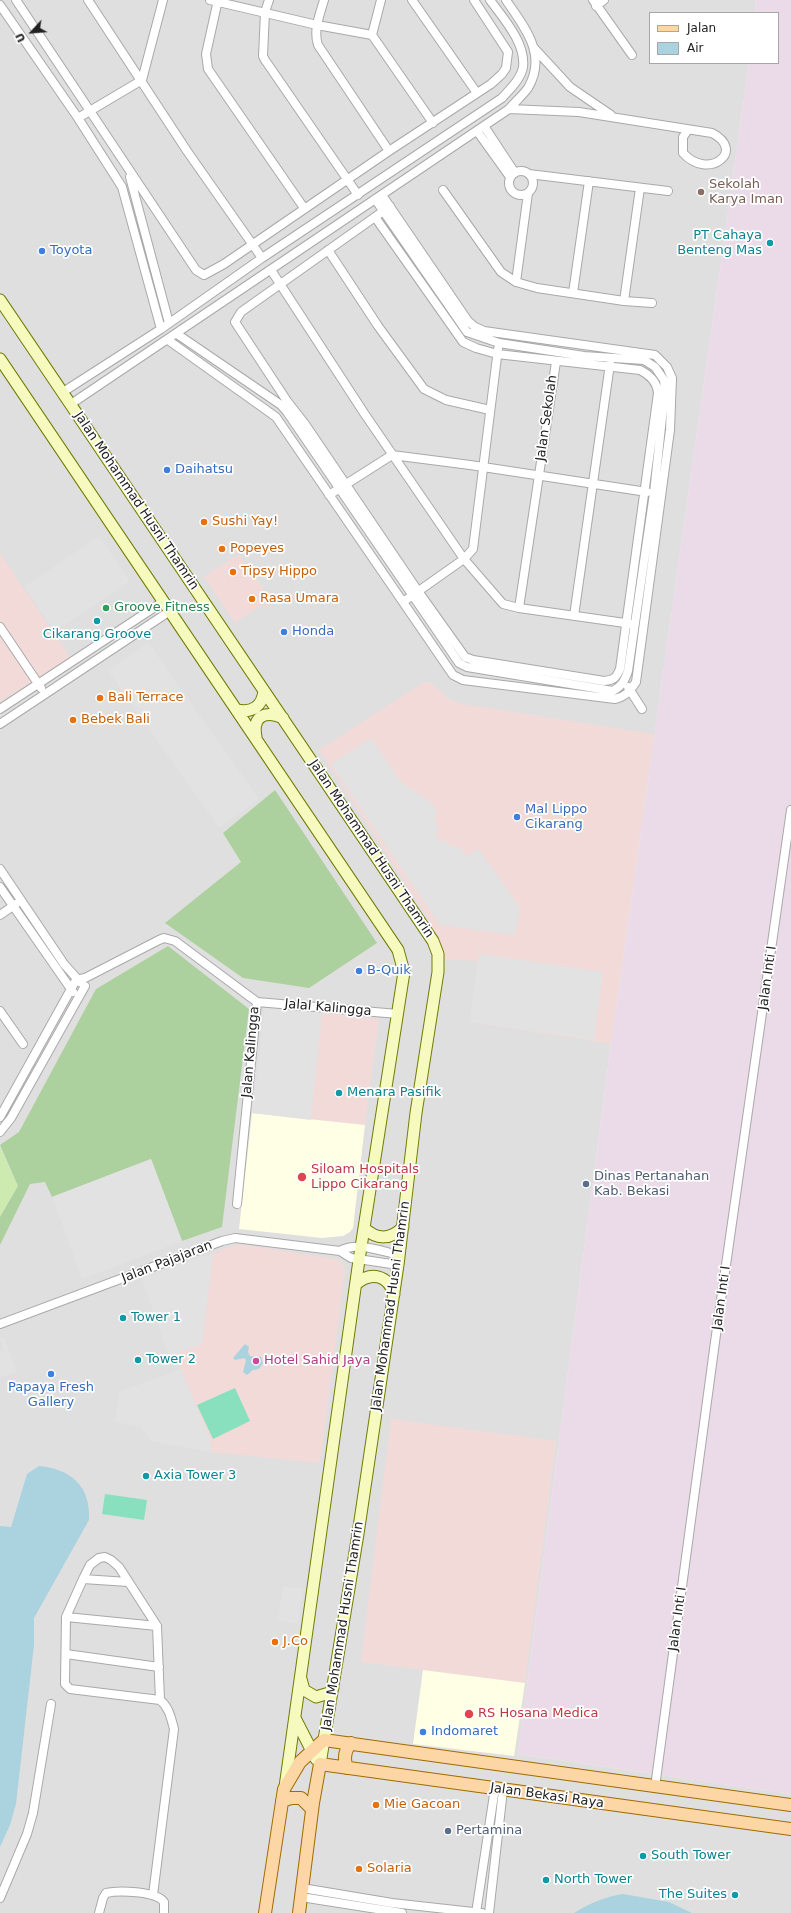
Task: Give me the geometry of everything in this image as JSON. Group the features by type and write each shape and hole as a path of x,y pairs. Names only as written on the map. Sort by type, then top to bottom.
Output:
{"main road":[{"name":"Jalan Bekasi Raya","path":"324,1740 791,1805"},
{"path":"265,1913 283,1795 300,1762 324,1740"},
{"path":"347,1768 344,1757 351,1743"},
{"name":"Jalan Bekasi Raya","path":"320,1764 791,1829"},
{"name":"Jalan Mohammad Husni Thamrin","path":"299,1913 312,1809 320,1764"},
{"path":"283,1795 291,1798 301,1798 312,1809"}],"street":[{"path":"16,0 128,170 196,270 201,274 208,274 252,245 304,208 477,93 502,74 506,68 508,52 474,0"},
{"path":"88,0 142,80 187,151 262,258"},
{"path":"78,118 89,110 142,80 163,0"},
{"path":"269,0 265,12 264,60 358,195"},
{"path":"324,0 317,25 316,38 318,45 389,151"},
{"path":"372,35 381,0"},
{"path":"412,0 477,93"},
{"path":"63,392 161,329 262,258 502,98 516,81 523,67 522,50 516,38 490,0"},
{"path":"506,0 523,26 534,48 570,87 613,117"},
{"path":"604,0 594,3 632,55"},
{"path":"304,208 208,69 206,54 215,1 317,25 372,35 433,123"},
{"path":"0,5 78,118 122,187 161,329"},
{"path":"504,44 516,38"},
{"path":"71,404 509,109 528,88 536,62 534,48"},
{"path":"509,109 579,112 665,124 688,130 699,130 712,133 722,139 725,149 722,161 713,165 690,161 683,153 683,137 688,130"},
{"path":"480,129 513,175"},
{"path":"416,155 424,166"},
{"path":"128,170 169,323"},
{"path":"528,194 523,196 512,192 508,182 513,175 522,171 529,174 668,191"},
{"path":"516,282 528,194 533,184 529,174"},
{"path":"573,293 589,181"},
{"path":"624,301 640,188"},
{"path":"443,190 501,272 516,282 624,301 652,303"},
{"path":"378,197 421,259 469,322 484,331 655,355 668,367 672,378 670,430 649,552 620,669 616,678 604,681 473,660 465,657 415,592"},
{"path":"375,217 463,342 476,348 497,354 609,368 640,370 647,374 657,385 658,393 644,492 630,624 628,671 624,683 613,690 467,668 459,663 415,592 287,407 235,322 241,312 328,250 375,217 387,209"},
{"path":"278,248 286,260"},
{"path":"328,250 406,366 424,389 446,400 490,410"},
{"path":"168,340 276,417 453,674 463,680 615,699 622,697 631,690 636,682 665,389 664,380 655,367 644,360 584,356 499,343 466,332 451,310 421,259"},
{"path":"271,270 392,455 464,559 503,604 519,608 630,624"},
{"name":"Jalan Mohammad Husni Thamrin","path":"0,300 433,941 438,954 438,972 416,1113 399,1260 320,1764"},
{"path":"444,316 451,310"},
{"path":"403,602 415,592 464,559 473,549 497,354 502,333"},
{"path":"177,334 287,407"},
{"path":"584,356 586,346"},
{"path":"127,351 134,362"},
{"path":"574,616 611,358"},
{"path":"0,359 398,950 404,972 359,1260 301,1677 283,1795"},
{"name":"Jalan Sekolah","path":"519,608 556,362"},
{"path":"661,428 670,430"},
{"path":"329,495 392,455 539,475 654,493"},
{"path":"0,710 38,684 167,606"},
{"path":"0,724 45,694 167,606"},
{"path":"0,627 45,694"},
{"path":"616,678 631,690 642,709"},
{"path":"237,710 245,712 252,710 259,705 263,699 264,690"},
{"path":"256,738 254,728 257,720 265,714 274,714 283,718"},
{"name":"Jalan Inti I","path":"655,1787 715,1342 791,810"},
{"path":"0,868 22,900 83,980"},
{"path":"0,887 70,991 79,996"},
{"path":"0,915 22,900"},
{"name":"Jalan Kalingga","path":"83,980 160,940 170,938 257,1002 237,1204"},
{"path":"0,1117 70,991 83,980"},
{"path":"0,1132 11,1118 79,996 83,980"},
{"name":"Jalal Kalingga","path":"257,1002 398,1014"},
{"path":"0,1011 23,1044"},
{"path":"364,1228 376,1237 384,1238 398,1233 403,1227"},
{"name":"Jalan Pajajaran","path":"0,1324 222,1241 235,1238 340,1251 345,1248 361,1247 399,1260"},
{"name":"Jalan Pajajaran","path":"340,1251 344,1256 359,1260 399,1260"},
{"path":"356,1284 362,1278 370,1275 378,1276 386,1279 394,1294"},
{"path":"153,1895 174,1729 165,1704 160,1700 70,1689 65,1684 66,1617 93,1561 99,1558 105,1558 119,1567 157,1626 160,1700"},
{"path":"83,1579 128,1582"},
{"path":"66,1617 157,1626"},
{"path":"66,1654 159,1667"},
{"path":"301,1677 301,1684 304,1690 316,1697 329,1693 333,1688"},
{"path":"0,1898 27,1834 33,1813 51,1704"},
{"path":"295,1718 311,1751 320,1764"},
{"path":"302,1892 425,1910 478,1913 499,1789"},
{"path":"489,1913 499,1789"},
{"path":"99,1913 106,1893 114,1891 153,1895 164,1902 164,1913"},
{"path":"302,1892 402,1913"}],"shaded area":[{"path":"0,0 756,0 755,12 649,12 649,64 749,64 611,1044 518,1754 791,1794 791,1913 0,1913"},
{"path":"756,0 791,0 791,1794 518,1754 611,1044 749,64 779,64 779,12 755,12"},
{"path":"99,536 130,581 55,632 24,587"},
{"path":"0,553 70,657 0,702"},
{"path":"239,554 270,599 235,623 204,577"},
{"path":"148,642 259,799 219,828 108,671"},
{"path":"424,682 431,683 449,699 462,704 654,734 611,1044 470,1022 478,961 441,959 439,947 426,915 319,750"},
{"path":"371,738 401,782 432,803 437,812 435,822 439,828 436,832 438,839 443,842 447,841 449,845 461,848 466,856 479,849 520,908 515,935 440,925 331,764"},
{"path":"479,954 603,972 594,1040 470,1022"},
{"path":"265,1005 379,1019 365,1125 252,1113"},
{"path":"265,1005 322,1012 311,1120 252,1113"},
{"name":"Siloam Hospitals Lippo Cikarang","path":"252,1113 365,1125 353,1228 350,1232 343,1236 322,1238 239,1229"},
{"path":"151,1159 182,1241 82,1279 52,1197"},
{"name":"Hotel Sahid Jaya","path":"239,1244 336,1259 342,1263 345,1270 320,1463 212,1452 209,1437 181,1369 176,1353 202,1344 213,1253"},
{"path":"213,1253 202,1344 169,1356 141,1278"},
{"path":"4,1338 17,1371 0,1378 0,1352 4,1350 0,1339"},
{"path":"181,1369 209,1437 212,1452 151,1441 140,1426 115,1422 119,1392"},
{"path":"391,1419 556,1441 525,1683 361,1662"},
{"path":"283,1586 303,1589 298,1624 278,1620"},
{"name":"RS Hosana Medica","path":"423,1670 525,1683 514,1756 413,1744"}],"green space":[{"path":"275,790 377,943 309,988 243,978 165,923 241,862 223,833"},
{"path":"168,946 249,1009 222,1227 182,1241 151,1159 52,1197 45,1182 30,1184 0,1245 0,1217 18,1186 0,1145 19,1132 96,989"},
{"path":"0,1147 18,1186 0,1217"},
{"path":"235,1388 250,1421 213,1439 197,1405"},
{"path":"105,1494 147,1500 144,1520 102,1514"}],"water":[{"path":"245,1344 249,1347 248,1352 250,1356 261,1357 263,1363 259,1369 253,1370 247,1375 243,1372 246,1360 244,1358 235,1360 233,1358"},
{"path":"39,1466 61,1471 77,1481 87,1498 89,1520 34,1618 34,1645 16,1804 10,1825 0,1847 0,1526 11,1527 27,1474"},
{"path":"623,1894 669,1902 692,1913 574,1913 597,1901"}],"place":[{"name":"Sekolah Karya Iman","path":"701,192"},
{"name":"PT Cahaya Benteng Mas","path":"770,243"},
{"name":"Toyota","path":"42,251"},
{"name":"Daihatsu","path":"167,470"},
{"name":"Sushi Yay!","path":"204,522"},
{"name":"Popeyes","path":"222,549"},
{"name":"Tipsy Hippo","path":"233,572"},
{"name":"Rasa Umara","path":"252,599"},
{"name":"Groove Fitness","path":"106,608"},
{"name":"Cikarang Groove","path":"97,621"},
{"name":"Honda","path":"284,632"},
{"name":"Bali Terrace","path":"100,698"},
{"name":"Bebek Bali","path":"73,720"},
{"name":"Mal Lippo Cikarang","path":"517,817"},
{"name":"B-Quik","path":"359,971"},
{"name":"Menara Pasifik","path":"339,1093"},
{"name":"Siloam Hospitals Lippo Cikarang","path":"302,1177"},
{"name":"Dinas Pertanahan Kab. Bekasi","path":"586,1184"},
{"name":"Tower 1","path":"123,1318"},
{"name":"Tower 2","path":"138,1360"},
{"name":"Hotel Sahid Jaya","path":"256,1361"},
{"name":"Papaya Fresh Gallery","path":"51,1374"},
{"name":"Axia Tower 3","path":"146,1476"},
{"name":"J.Co","path":"275,1642"},
{"name":"RS Hosana Medica","path":"469,1714"},
{"name":"Indomaret","path":"423,1732"},
{"name":"Mie Gacoan","path":"376,1805"},
{"name":"Pertamina","path":"448,1831"},
{"name":"South Tower","path":"643,1856"},
{"name":"Solaria","path":"359,1869"},
{"name":"North Tower","path":"546,1880"},
{"name":"The Suites","path":"735,1895"}]}
